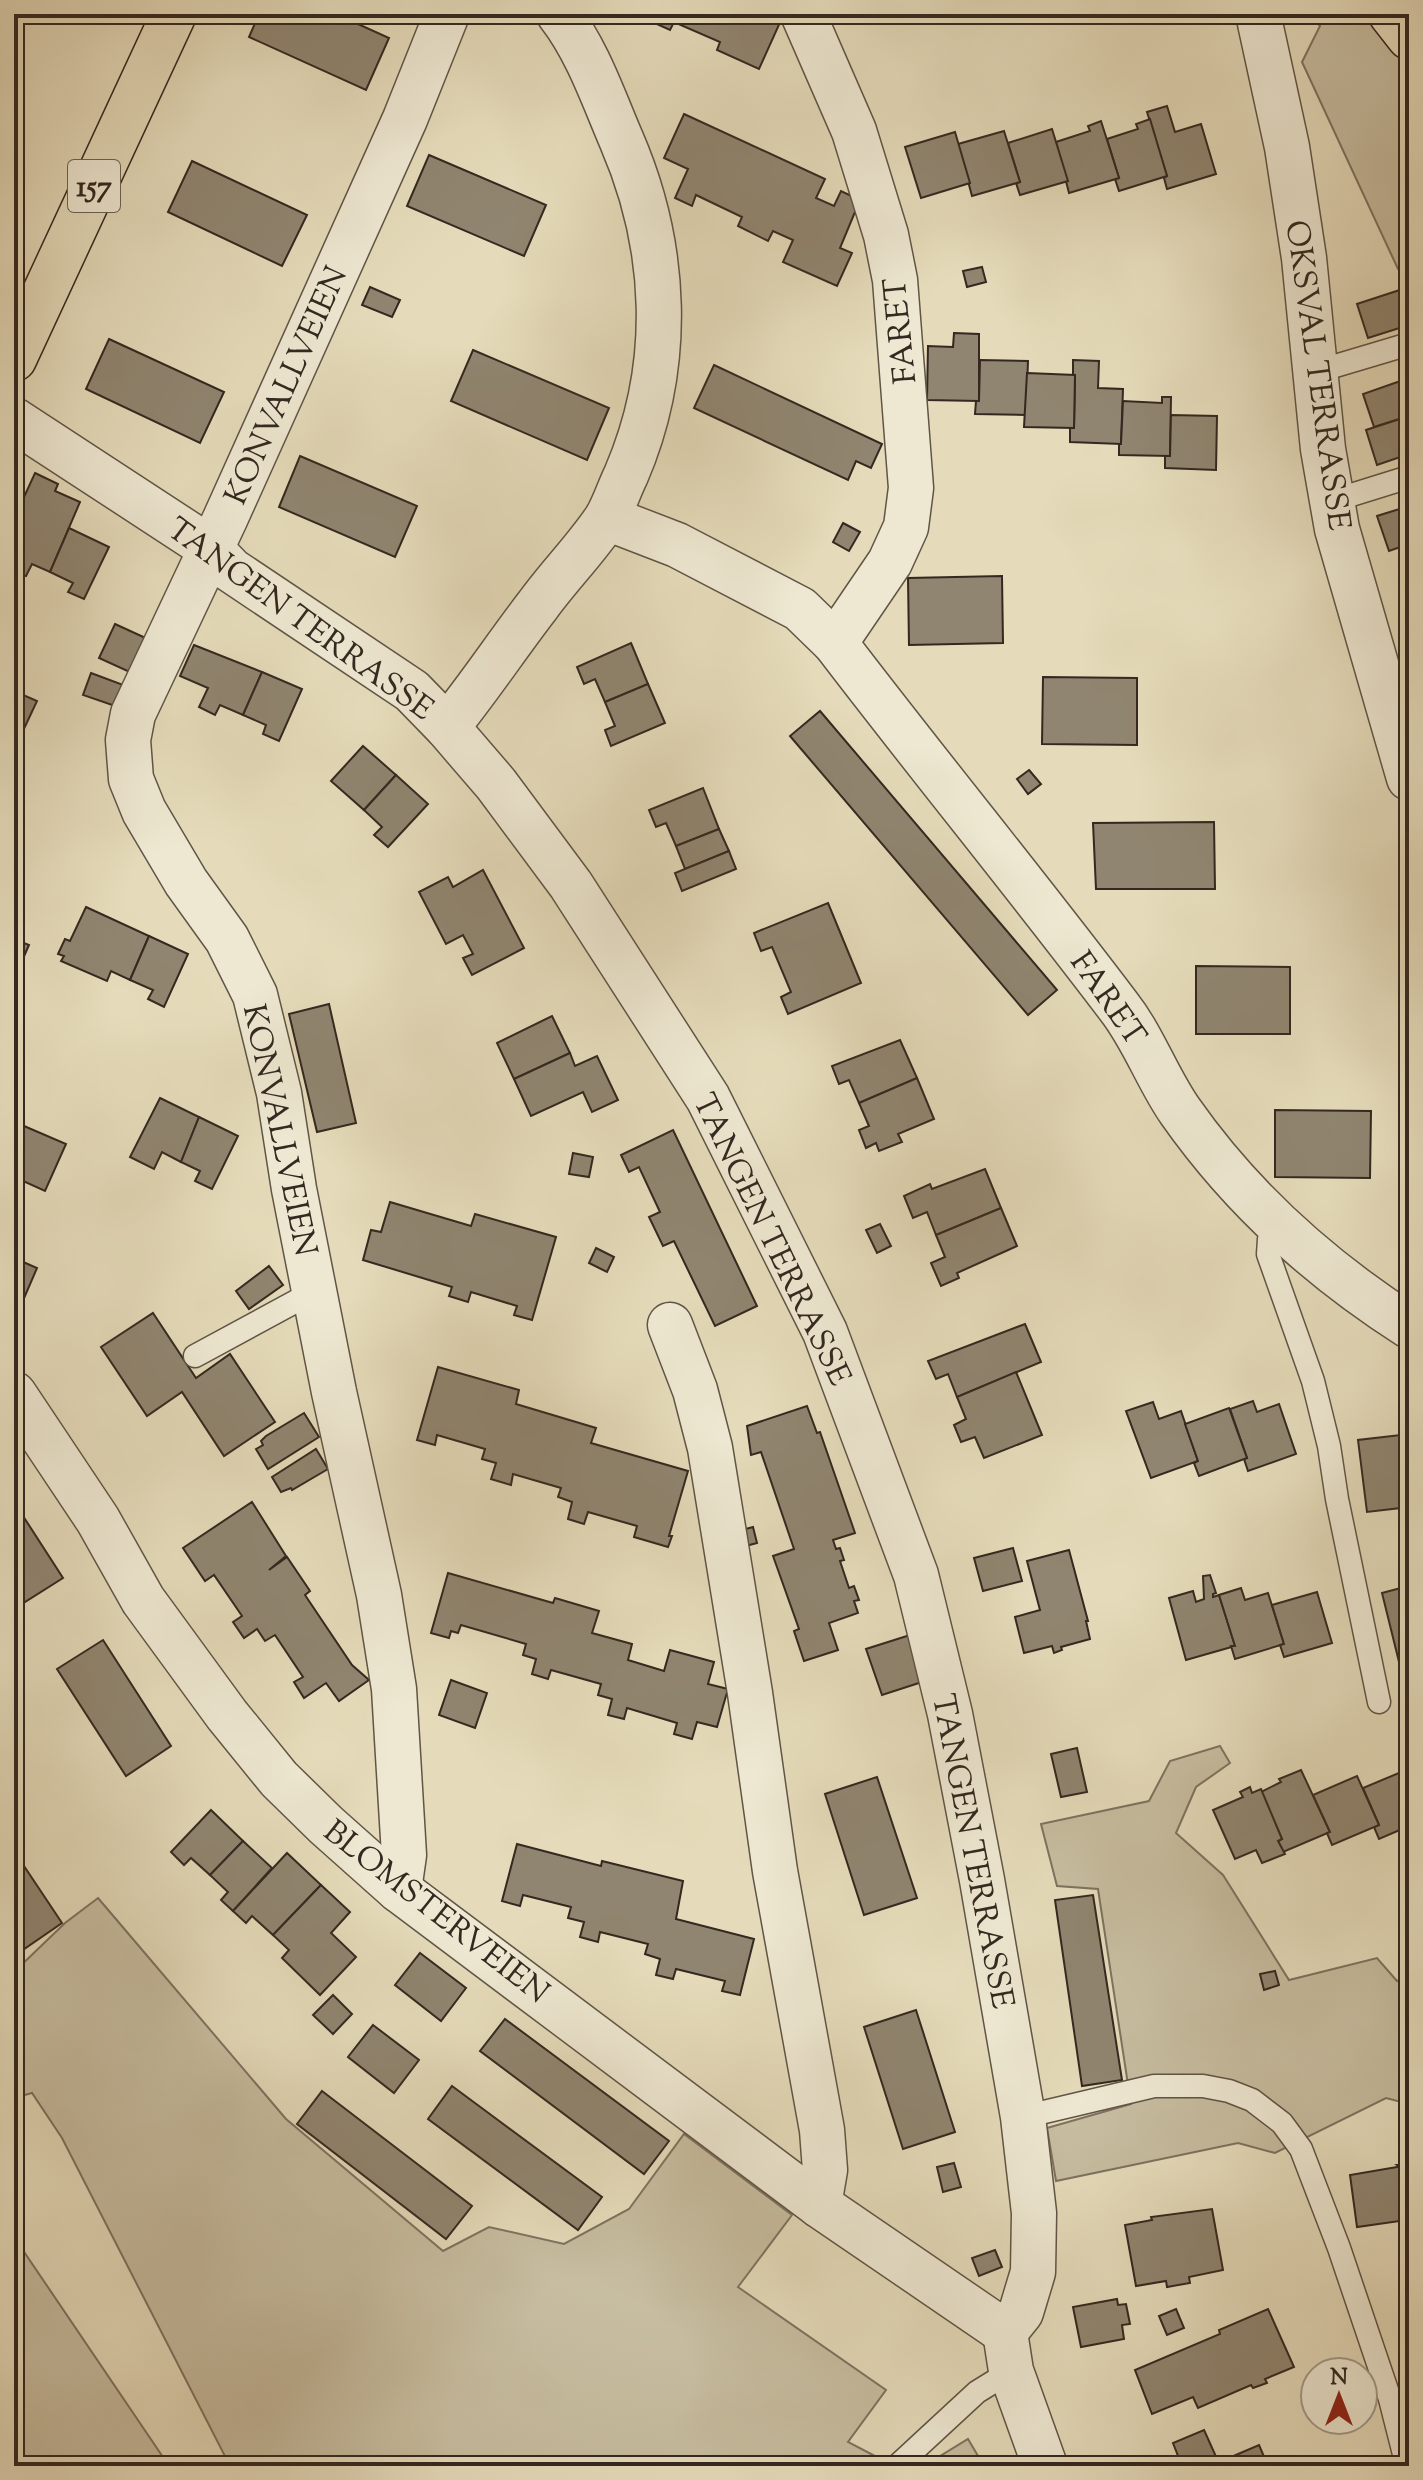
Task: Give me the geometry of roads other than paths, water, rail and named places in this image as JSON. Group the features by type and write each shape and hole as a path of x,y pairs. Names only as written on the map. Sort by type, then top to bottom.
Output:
{"main road":[{"name":"157","path":"14,359 174,14"},
{"path":"1391,14 1409,37"}],"street":[{"name":"KONVALLVEIEN","path":"399,1890 404,1855 394,1689 379,1595 294,1189 279,1093 255,995 227,939 186,882 144,811 131,779 128,740 133,714 405,119 447,14"},
{"path":"447,727 540,601 607,518 633,458 656,377 660,345 656,259 650,224 633,167 596,81 559,14"},
{"name":"FARET","path":"803,14 854,131 886,235 895,280 911,488 906,527 890,562 835,643"},
{"name":"OKSVAL TERRASSE","path":"1261,14 1260,23 1287,147 1304,258 1323,449 1337,529 1409,778"},
{"name":"TANGEN TERRASSE","path":"14,420 210,548 231,570 412,691 496,784 571,885 708,1098 825,1332 916,1575 950,1714 1023,2117 1034,2213 1033,2272 1008,2352"},
{"name":"FARET","path":"607,518 677,545 800,609 835,643 1131,1021 1178,1109 1219,1164 1279,1227 1360,1294 1409,1326"},
{"path":"670,1325 695,1390 710,1448 775,1871 822,2130 825,2170 819,2205"},
{"name":"BLOMSTERVEIEN","path":"14,1394 98,1520 143,1600 227,1715 279,1779 399,1890 819,2205 1008,2352"},
{"path":"1008,2352 1045,2466"}],"lane":[{"path":"1315,372 1409,344"},
{"path":"1332,501 1409,477"},
{"path":"1279,1227 1269,1239 1268,1254 1313,1381 1329,1446 1379,1702"},
{"name":"KONVALLVEIEN","path":"195,1356 315,1291"},
{"path":"1023,2117 1154,2086 1203,2086 1252,2100 1282,2123 1305,2159 1339,2248 1390,2399 1407,2466"},
{"path":"897,2466 977,2392 1008,2352"}]}
